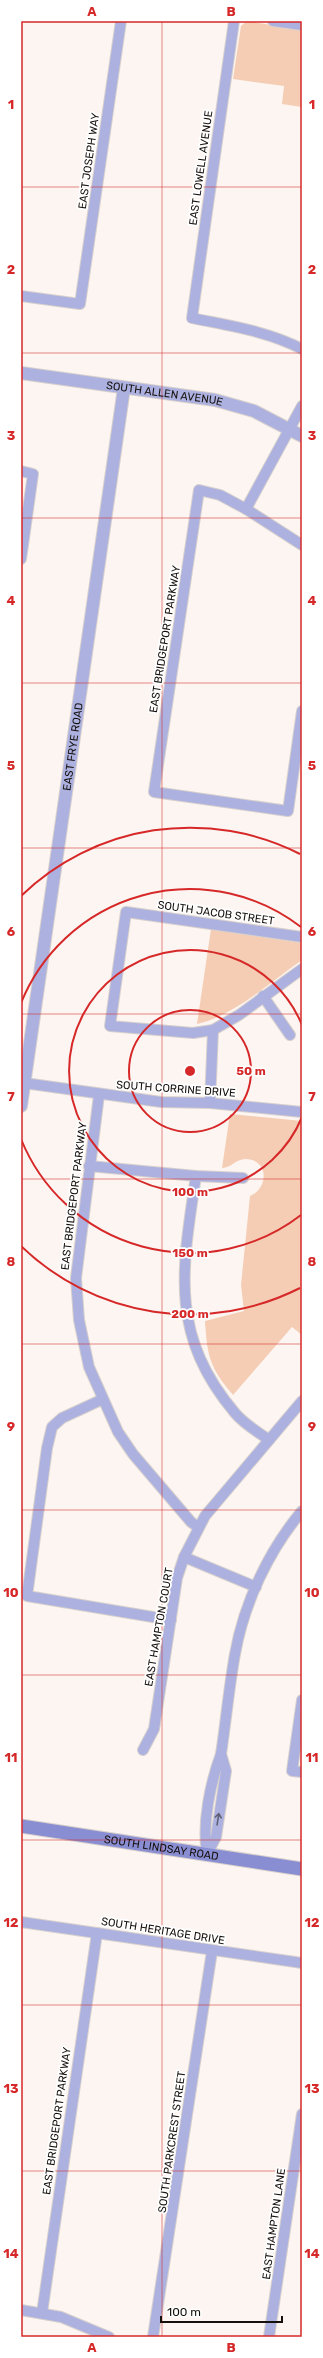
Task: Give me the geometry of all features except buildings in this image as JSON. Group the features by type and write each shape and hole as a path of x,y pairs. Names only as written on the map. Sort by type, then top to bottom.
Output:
{"main road":[{"name":"SOUTH LINDSAY ROAD","path":"21,1826 302,1869"}],"street":[{"name":"EAST JOSEPH WAY","path":"21,296 80,304 122,21"},
{"name":"EAST LOWELL AVENUE","path":"234,21 192,318 251,330 284,340 302,349"},
{"path":"273,21 302,25"},
{"name":"SOUTH ALLEN AVENUE","path":"21,373 221,402 254,411 302,436"},
{"name":"EAST FRYE ROAD","path":"21,1106 124,388"},
{"path":"302,406 246,509 302,545"},
{"path":"21,472 33,474 21,558"},
{"name":"EAST BRIDGEPORT PARKWAY","path":"246,509 220,495 199,490 154,792 288,811 302,711"},
{"name":"SOUTH JACOB STREET","path":"213,1030 193,1033 110,1026 126,912 302,937"},
{"path":"210,1103 213,1030 239,1015 302,969"},
{"path":"263,996 290,1035"},
{"name":"SOUTH CORRINE DRIVE","path":"24,1083 99,1095 161,1102 210,1103 302,1112"},
{"name":"EAST BRIDGEPORT PARKWAY","path":"99,1095 76,1278 79,1320 89,1367 101,1400 118,1432 133,1454 191,1522 198,1527"},
{"path":"89,1166 196,1176 243,1178"},
{"path":"196,1176 184,1258 184,1294 189,1329 202,1364 224,1398 236,1414 269,1440"},
{"path":"101,1400 62,1418 52,1428 47,1448 27,1596 170,1620"},
{"name":"EAST HAMPTON COURT","path":"143,1750 154,1729 177,1578 184,1557 198,1527 205,1516 302,1401"},
{"path":"207,1854 216,1837 226,1771 221,1754 235,1653 256,1587 277,1545 302,1511"},
{"path":"184,1557 256,1587"},
{"path":"297,1772 302,1700"},
{"name":"SOUTH HERITAGE DRIVE","path":"21,1922 302,1963"},
{"name":"EAST BRIDGEPORT PARKWAY","path":"42,2313 97,1933"},
{"name":"SOUTH PARKCREST STREET","path":"154,2337 212,1951"},
{"name":"EAST HAMPTON LANE","path":"269,2337 302,2114"},
{"path":"21,2310 42,2313 81,2324 109,2337"}],"shaded area":[{"path":"247,21 302,30 302,107 282,104 284,86 233,79 241,26"},
{"path":"211,929 302,943 302,960 225,1014 197,1024"},
{"path":"230,1114 302,1121 302,1335 292,1327 233,1395 219,1377 211,1361 207,1344 205,1321 244,1311 241,1285 250,1196 261,1187 264,1174 259,1164 253,1160 242,1159 228,1167 222,1168"}]}
